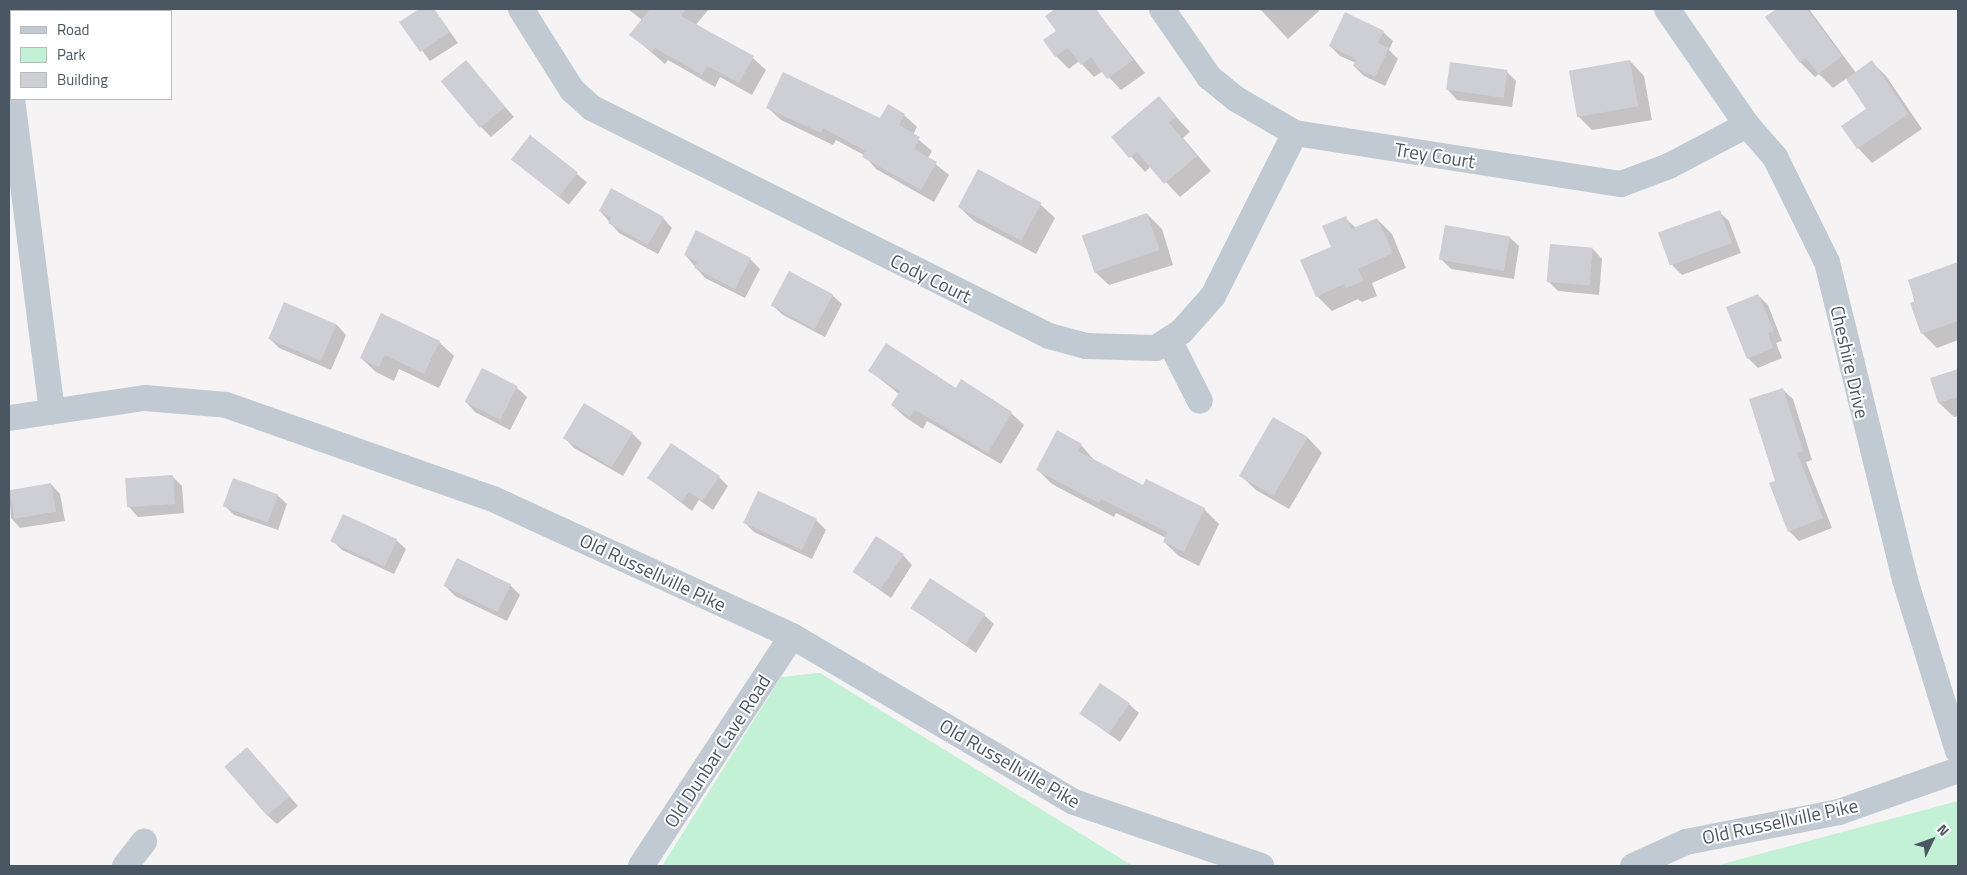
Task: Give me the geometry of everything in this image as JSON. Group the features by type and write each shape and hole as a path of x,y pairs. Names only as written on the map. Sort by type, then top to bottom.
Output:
{"street":[{"name":"Cody Court","path":"521,9 572,90 592,108 1049,336 1086,346 1156,348 1181,332 1213,296 1295,133"},
{"name":"Trey Court","path":"1162,9 1209,77 1236,99 1295,133 1621,184 1669,166 1747,126"},
{"name":"Cheshire Drive","path":"1667,9 1747,126 1775,157 1826,262 1905,580 1958,751"},
{"path":"12,100 52,411"},
{"path":"1169,340 1200,401"},
{"name":"Old Russellville Pike","path":"9,418 145,398 226,405 493,499 792,636 1074,802 1261,866"},
{"name":"Old Dunbar Cave Road","path":"641,866 792,636"},
{"name":"Old Russellville Pike","path":"1633,866 1686,842 1839,812 1958,770"},
{"path":"125,866 144,842"}],"green space":[{"path":"820,673 1133,866 662,866 781,677"},
{"path":"1958,801 1958,866 1715,866"}],"building":[{"path":"419,9 434,9 450,32 420,52 399,22"},
{"path":"650,9 686,9 681,16 754,56 739,83 707,66 702,75 655,48 652,52 629,35"},
{"path":"1055,9 1096,9 1133,60 1107,79 1091,57 1081,65 1068,48 1055,57 1043,40 1056,31 1045,16"},
{"path":"1776,9 1807,9 1842,56 1818,74 1806,58 1800,63 1765,17"},
{"path":"1345,12 1384,31 1378,43 1389,48 1375,77 1353,66 1356,59 1329,46"},
{"path":"466,60 505,107 480,128 441,81"},
{"path":"1630,60 1638,106 1577,117 1569,71"},
{"path":"1872,60 1908,114 1857,149 1841,126 1866,109 1846,79"},
{"path":"1450,62 1507,70 1504,98 1446,90"},
{"path":"783,72 880,118 888,104 905,114 899,125 920,137 914,149 937,162 921,190 862,157 865,151 823,128 821,133 766,108"},
{"path":"1159,96 1176,116 1169,123 1197,156 1164,184 1137,152 1129,158 1111,137"},
{"path":"530,135 578,173 559,197 511,159"},
{"path":"978,169 1042,203 1021,241 958,207"},
{"path":"611,188 664,217 648,245 608,223 611,217 599,211"},
{"path":"1720,210 1732,243 1670,265 1658,233"},
{"path":"1147,213 1160,250 1094,272 1082,235"},
{"path":"1346,216 1351,229 1377,218 1393,253 1358,269 1364,281 1346,288 1344,284 1316,297 1300,260 1331,247 1322,226"},
{"path":"1445,225 1510,236 1504,271 1439,259"},
{"path":"696,230 751,258 735,289 694,268 697,262 684,255"},
{"path":"1550,244 1593,248 1590,286 1547,282"},
{"path":"1958,262 1958,321 1921,334 1910,303 1915,301 1908,280"},
{"path":"789,271 833,294 815,329 771,305"},
{"path":"1758,294 1774,331 1768,333 1773,348 1747,359 1726,307"},
{"path":"284,302 336,324 321,361 268,339"},
{"path":"381,313 440,341 424,374 385,355 379,367 360,358"},
{"path":"886,343 956,388 961,379 1012,412 988,453 915,410 910,417 891,405 900,391 868,371"},
{"path":"482,368 518,386 500,420 465,402"},
{"path":"1958,369 1958,397 1938,403 1930,378"},
{"path":"1783,388 1803,451 1797,453 1823,518 1788,532 1769,483 1775,481 1749,399"},
{"path":"584,403 633,432 612,468 563,438"},
{"path":"1273,417 1308,437 1274,496 1239,476"},
{"path":"1057,430 1082,444 1078,451 1143,485 1146,479 1205,508 1184,552 1163,542 1167,532 1101,499 1099,503 1036,470"},
{"path":"671,443 720,476 702,501 689,492 682,502 647,478"},
{"path":"173,475 175,504 127,507 125,478"},
{"path":"233,478 278,494 268,523 223,506"},
{"path":"51,483 56,512 15,519 10,490"},
{"path":"758,491 817,518 802,550 743,523"},
{"path":"343,514 397,539 385,567 330,541"},
{"path":"876,536 904,554 880,590 853,572"},
{"path":"457,558 511,584 497,612 443,586"},
{"path":"930,578 985,614 966,644 910,608"},
{"path":"1100,683 1130,703 1109,734 1079,714"},
{"path":"247,747 290,796 267,816 224,767"}]}
